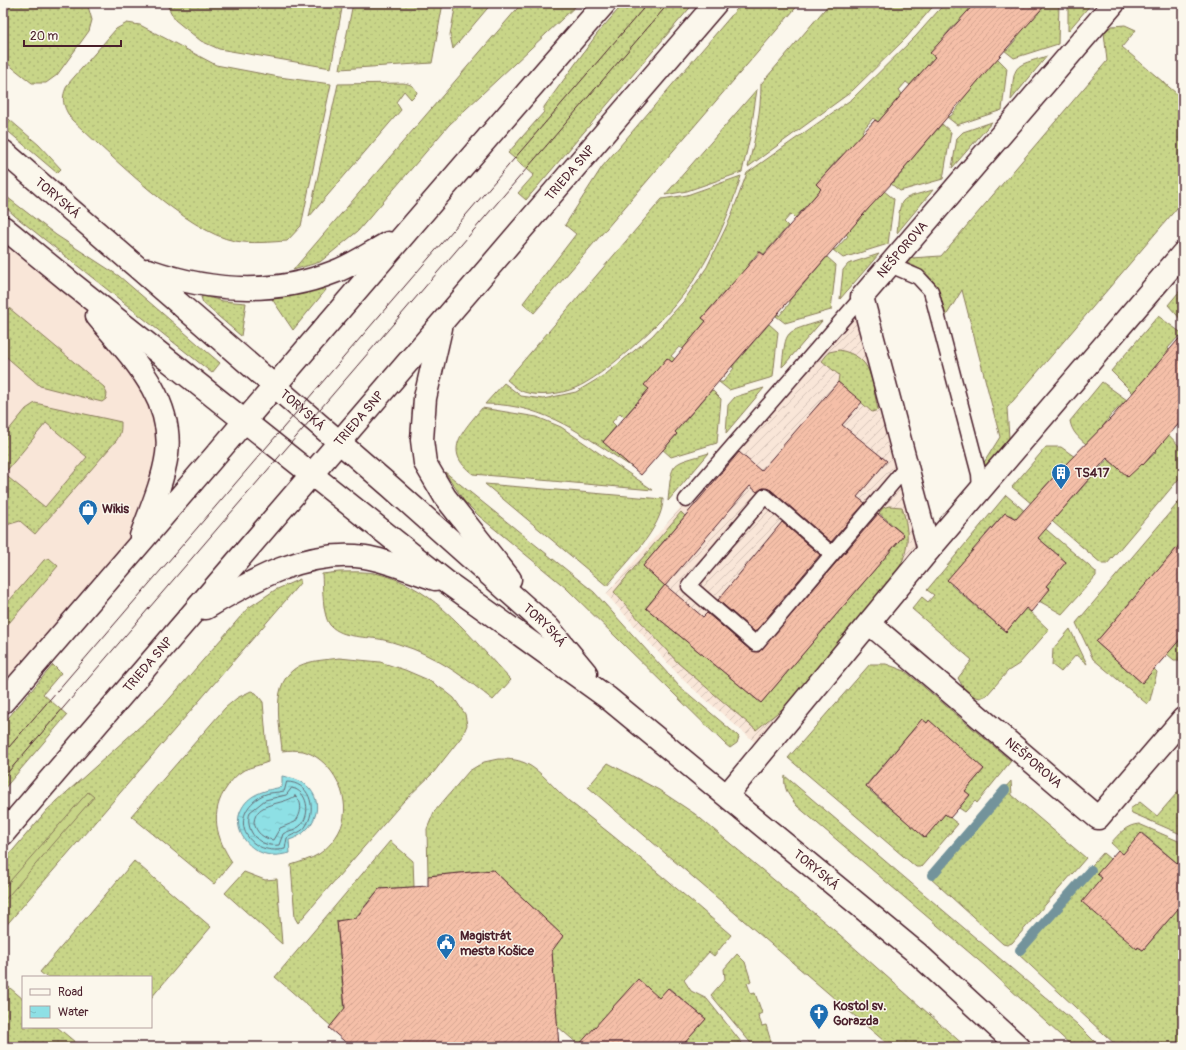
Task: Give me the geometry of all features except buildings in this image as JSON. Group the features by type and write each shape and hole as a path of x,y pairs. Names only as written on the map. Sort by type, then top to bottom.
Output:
{"street":[{"path":"3,702 137,548 403,234 605,3"},
{"name":"TRIEDA SNP","path":"3,834 716,3"},
{"name":"NEŠPOROVA","path":"862,297 1114,3"},
{"name":"TORYSKÁ","path":"3,151 139,267 548,627 608,698"},
{"name":"TORYSKÁ","path":"3,227 448,583 608,698 918,954 1019,1047"},
{"path":"139,267 191,283 212,286 258,288 291,284 334,272 356,262 403,234"},
{"path":"726,795 929,550 1183,253"},
{"path":"70,282 152,384 163,413 167,440 164,465 159,486 137,548"},
{"path":"862,297 929,550"},
{"path":"442,324 424,398 422,440 426,463 445,497 548,627"},
{"path":"190,617 236,590 282,568 312,559 346,555 367,557 448,583"},
{"name":"NEŠPOROVA","path":"869,623 1098,818 1183,719"}],"lane":[{"path":"890,264 918,277 931,291 979,474 980,491"},
{"path":"686,500 862,297"},
{"path":"832,554 765,496 689,586 756,644 907,466"}],"shaded area":[{"path":"3,227 70,282 163,413 148,518 3,702"},
{"path":"862,297 929,550 764,750 683,680 606,594"}],"green space":[{"path":"3,3 87,3 92,20 89,31 57,75 46,83 32,83 3,60"},
{"path":"166,3 343,3 331,68 219,49 201,41 175,20"},
{"path":"353,3 443,3 432,63 340,69"},
{"path":"456,3 492,3 453,49 450,35"},
{"path":"522,3 579,3 449,125 358,231 320,262 293,270"},
{"path":"624,3 694,3 526,200 518,193 534,175 508,153 544,112 544,107 597,34"},
{"path":"742,3 800,3 534,313 523,303 576,234 565,225 602,167"},
{"path":"830,3 936,3 906,38 851,92 748,167 757,126 761,84"},
{"path":"945,3 978,3 953,26 931,53 935,57 910,85 906,82 899,90 902,94 878,122 873,118 862,131 866,136 839,158 816,184 821,189 795,218 791,214 784,222 788,226 764,254 759,251 748,265 752,269 725,291 702,318 706,321 683,349 679,347 671,356 675,359 672,362 667,358 649,389 624,417 620,413 612,422 616,426 604,441 601,440 635,469 582,434 547,416 507,405 485,404 504,383 521,396 543,399 576,392 606,374 652,336 683,302 707,267 730,219 747,173 852,99 916,36"},
{"path":"1059,3 1058,44 1014,58 1004,50 1007,50 1018,37 1016,35 1038,9 1040,11 1035,4"},
{"path":"1068,3 1092,3 1068,31"},
{"path":"127,23 140,25 216,65 279,77 331,84 301,226 287,241 254,243 241,242 215,235 172,208 149,190 72,120 66,111 63,98 68,84 116,29"},
{"path":"1125,25 1136,30 1122,47 1183,99 1183,201 1007,408 1009,438 986,466 983,464 1000,437 962,290 946,316 935,284 924,272 907,263 911,258 941,256 1107,61 1104,32 1112,26"},
{"path":"1047,56 1011,100 1013,79 1017,68 1027,62"},
{"path":"997,58 1007,68 1002,110 957,125 947,117 951,116 962,102 961,101"},
{"path":"403,83 412,86 417,93 411,99 404,91 396,102 401,110 309,217 338,84"},
{"path":"757,89 750,137 742,172 687,191 665,195"},
{"path":"3,114 39,145 61,169 57,173 3,127"},
{"path":"992,122 952,168 957,138 963,132"},
{"path":"942,124 951,132 943,179 900,191 890,183 894,182 905,169 904,168"},
{"path":"741,176 730,209 716,241 699,272 670,311 645,336 615,362 587,382 563,392 543,395 530,394 520,390 507,380 662,199 687,195"},
{"path":"933,190 897,233 899,212 903,201 907,198"},
{"path":"884,191 894,199 888,244 843,258 833,250 836,249 848,236 846,234"},
{"path":"3,194 56,235 119,276 220,363 212,373 15,216 3,205"},
{"path":"879,254 840,299 843,270 848,264"},
{"path":"827,257 836,265 831,310 785,323 776,316 778,314 779,316 790,303 789,301"},
{"path":"323,285 326,290 293,330 272,299 300,294"},
{"path":"1183,287 1183,322 1168,305"},
{"path":"203,296 223,301 246,303 241,336 203,303 201,297"},
{"path":"3,303 104,387 107,394 106,399 102,402 40,386 3,354"},
{"path":"1158,316 1183,334 1179,336 1168,348 1169,351 1133,393 1111,371"},
{"path":"822,321 782,367 786,338 789,334 800,328"},
{"path":"769,324 778,332 773,377 729,390 719,382 723,382 734,368 732,367"},
{"path":"839,350 850,353 859,358 865,364 872,380 878,410 872,412 838,382 839,375 822,361 829,352"},
{"path":"1102,382 1127,400 1111,415 1092,441 1086,444 1078,437 1070,421"},
{"path":"764,388 726,433 728,405 735,397"},
{"path":"712,390 721,399 717,443 671,457 661,448 665,448 677,434 675,432"},
{"path":"35,403 121,422 119,436 116,441 35,534 20,521 3,526 3,437 26,409","holes":["46,423 87,457 45,507 4,474"]},
{"path":"482,408 537,417 561,427 653,490 473,474 463,465 458,457 457,449 463,432"},
{"path":"1165,431 1183,450 1183,474 1107,564 1102,564 1012,487 1046,447 1061,447 1075,457 1064,470 1062,468 1038,494 1060,512 1108,459 1128,476 1139,461 1143,465 1156,452 1151,447"},
{"path":"709,453 668,501 672,471 675,466 680,462"},
{"path":"445,472 594,592 679,686 739,737 737,743 730,748 725,744 566,588 479,516 464,501"},
{"path":"485,484 663,499 657,522 650,533 642,545 607,586"},
{"path":"1006,495 1096,572 1096,576 1062,614 1039,601 1050,589 1046,586 1066,562 1011,515 1010,516 1005,513 985,535 990,539 951,585 1006,632 1026,608 1049,630 1019,664 1008,671 987,695 980,698 973,696 964,689 958,678 972,660 912,609 922,597 928,602 934,595 927,590"},
{"path":"1183,497 1183,541 1096,642 1142,683 1154,669 1157,672 1150,700 1147,704 1093,659 1076,623"},
{"path":"889,506 902,507 907,535 906,551 894,577 787,705 756,730 678,663 614,592 681,512 685,516 643,566 665,585 646,608 761,703 904,535 879,513 883,508"},
{"path":"49,558 58,566 3,630 3,608 44,560"},
{"path":"364,572 379,574 418,590 452,617 511,680 493,700 474,685 435,659 413,649 391,642 348,635 335,630 327,620 323,601 322,574"},
{"path":"300,579 300,583 286,600 3,929 3,862 47,810 165,704 248,608 275,590"},
{"path":"1070,629 1087,664 1076,655 1061,672 1052,665 1053,649"},
{"path":"1183,636 1183,660 1174,660 1167,654"},
{"path":"339,658 380,662 426,679 454,698 465,714 467,725 463,735 434,772 403,802 298,923 295,918 291,865 316,856 332,842 339,832 343,821 344,806 340,786 335,776 321,760 303,751 282,751 278,704 283,682 290,673 299,666 314,661"},
{"path":"870,664 886,664 905,671 1011,761 977,803 975,801 965,812 959,808 970,795 965,791 984,769 929,721 927,723 922,719 866,785 871,789 870,791 925,837 945,814 958,824 921,867 916,867 788,758"},
{"path":"53,665 61,673 43,694 67,715 3,790 3,724"},
{"path":"251,691 256,693 263,702 268,762 241,772 230,782 221,796 216,815 217,825 222,844 232,862 214,884 131,816 225,708 237,698"},
{"path":"498,759 522,762 531,766 548,780 569,801 651,867 731,935 714,956 709,952 684,980 691,991 707,999 745,1047 681,1047 706,1019 669,988 659,998 579,1045 557,1026 551,940 556,934 561,939 563,936 493,870 428,876 427,829 434,812 469,771 484,762"},
{"path":"608,763 659,790 695,814 840,935 966,1047 891,1047 588,787"},
{"path":"785,776 1077,1024 1100,1047 1073,1047 984,965 797,806 789,796 786,789"},
{"path":"1011,781 1012,795 1086,858 1012,943 1007,945 1003,944 930,878 930,874"},
{"path":"1183,786 1183,835 1132,813 1130,809 1140,802 1157,816"},
{"path":"88,792 94,797 3,902 3,889"},
{"path":"1139,824 1183,843 1183,868 1142,833 1123,854 1111,843 1127,828"},
{"path":"390,841 413,861 414,887 379,889 350,924 343,926 342,920 337,921 346,1026 333,1023 331,1026 275,977"},
{"path":"1103,853 1110,859 1102,878 1137,949 1138,947 1143,950 1162,928 1158,924 1183,903 1183,1047 1118,1047 1017,953 1017,949"},
{"path":"134,861 211,927 152,997 152,976 45,976 40,972"},
{"path":"244,872 265,880 277,879 282,944 225,893"},
{"path":"737,954 745,962 751,981 747,983 751,994 755,993 762,1013 758,1015 762,1026 766,1025 772,1045 769,1047 754,1047 711,995 725,979 724,969"},
{"path":"3,982 22,998 22,1028 58,1028 81,1047 3,1047"}],"water":[{"path":"282,776 304,783 310,789 315,796 317,804 316,812 310,826 297,837 289,840 290,853 281,855 264,854 256,850 244,839 240,832 239,816 245,803 254,796 265,791 282,787"}],"waterway":[{"path":"932,875 1005,790"},
{"path":"1020,950 1091,870"}],"tram line":[{"path":"3,754 648,3"},
{"path":"3,778 669,3"}],"place":[{"name":"TS417","path":"1061,490"},
{"name":"Wikis","path":"88,526"},
{"name":"Magistrát mesta Košice","path":"446,960"},
{"name":"Kostol sv. Gorazda","path":"819,1030"}]}
